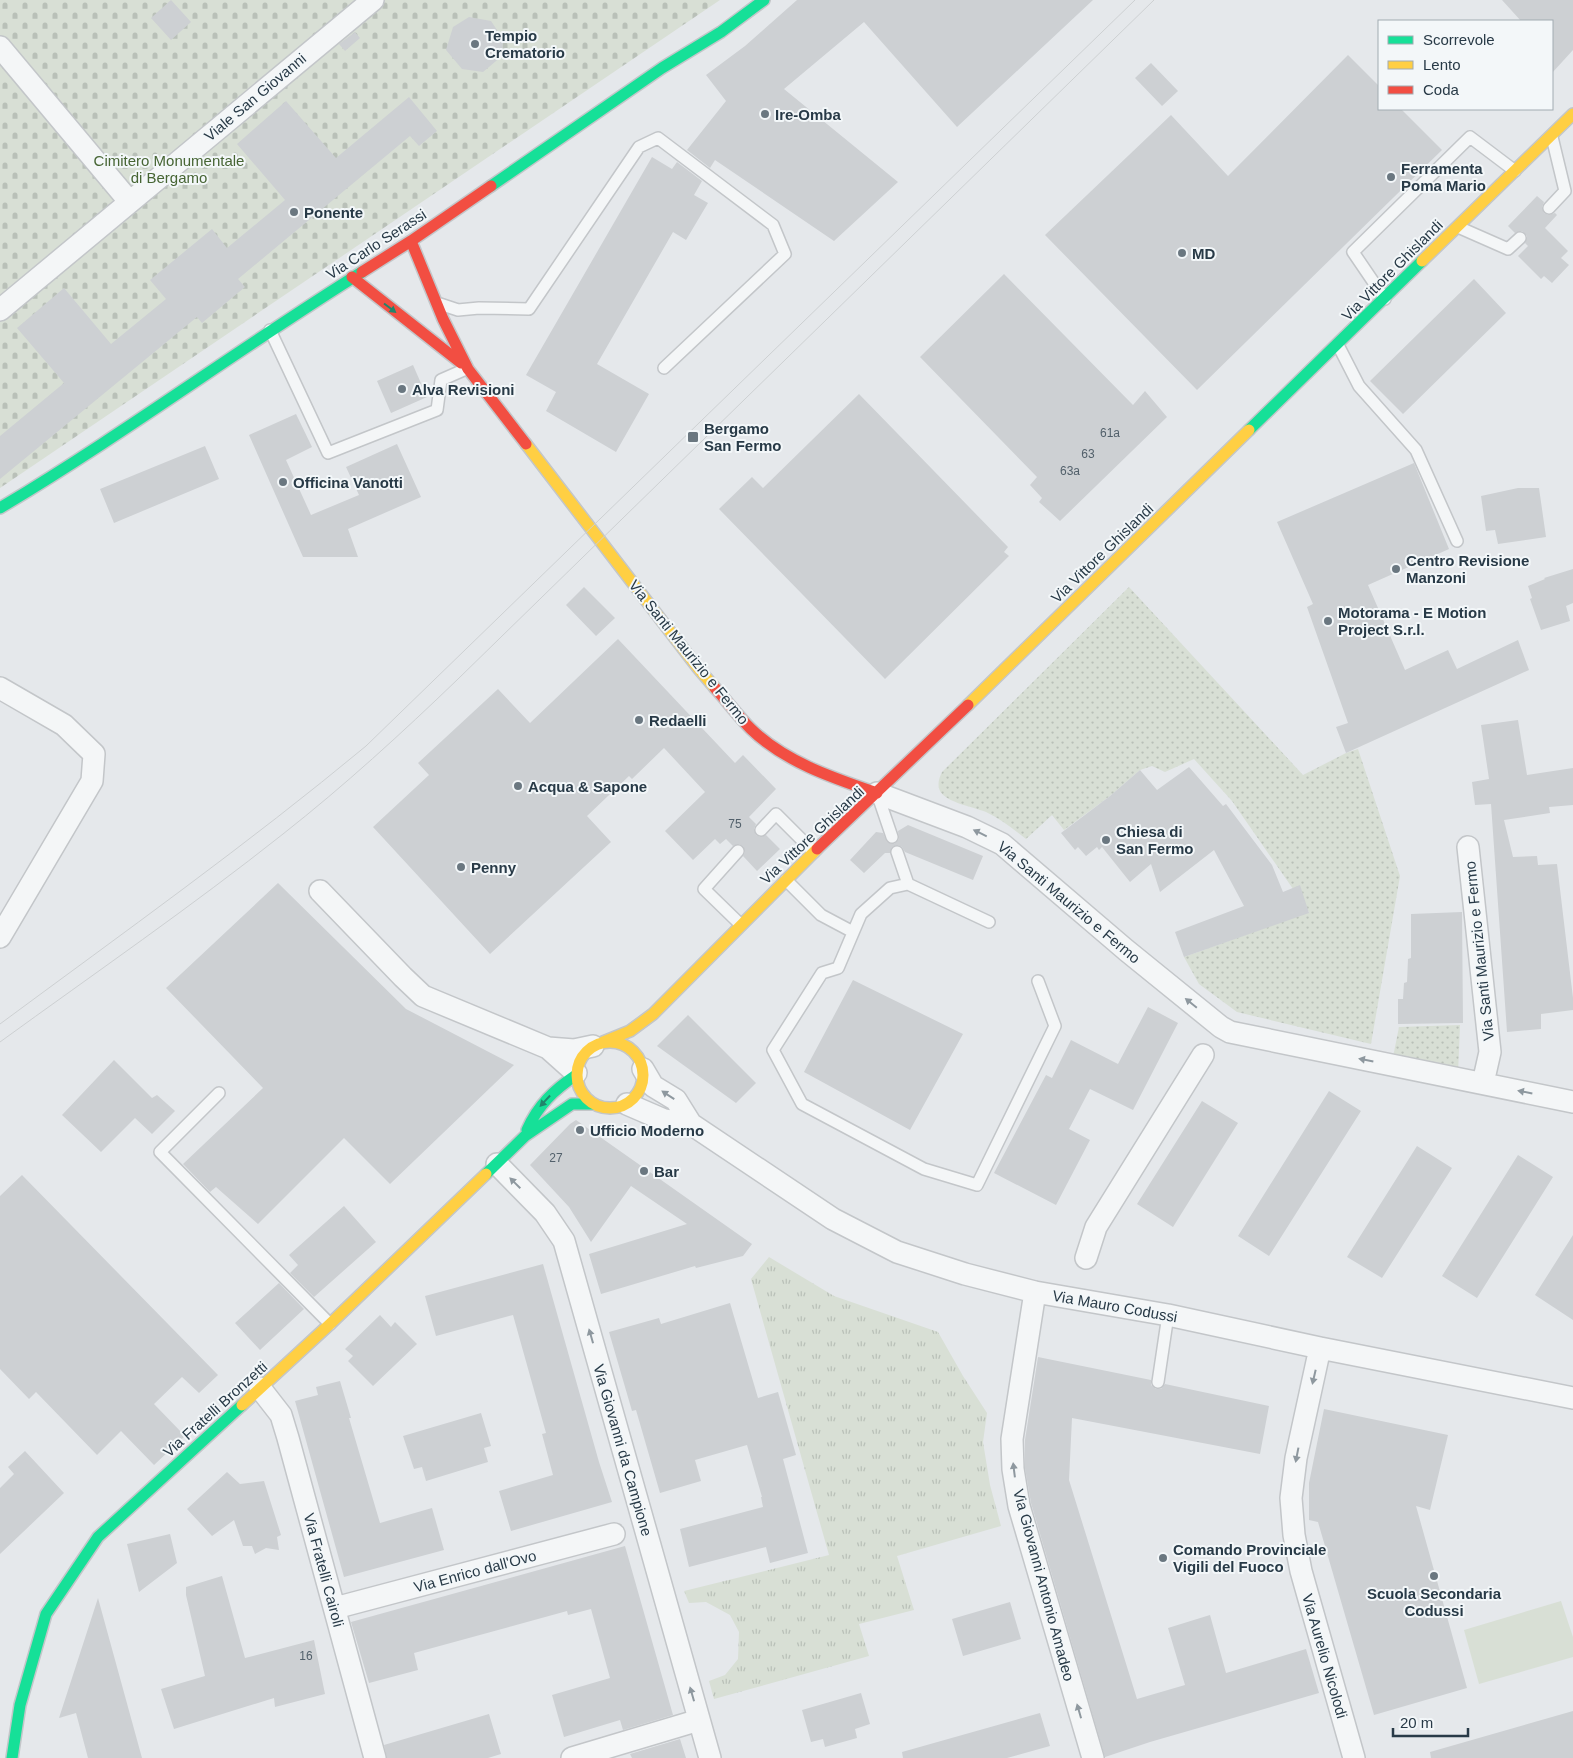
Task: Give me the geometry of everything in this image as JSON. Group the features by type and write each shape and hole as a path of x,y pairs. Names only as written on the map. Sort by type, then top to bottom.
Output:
{"street":[{"name":"Viale San Giovanni","path":"0,310 373,0"},
{"name":"Via Carlo Serassi","path":"0,508 50,478 270,330 411,241 662,68 721,32 764,0"},
{"path":"0,47 129,201"},
{"name":"Via Vittore Ghislandi","path":"598,1044 630,1031 653,1014 740,924 814,852 878,794 1573,114"},
{"name":"Via Santi Maurizio e Fermo","path":"411,241 436,303 468,369 698,668 751,729 783,754 831,777 967,827 1002,844 1126,950 1221,1027 1230,1032 1573,1102"},
{"name":"Via Santi Maurizio e Fermo","path":"352,278 468,369"},
{"path":"0,688 64,725 94,754 92,781 0,937"},
{"name":"Via Santi Maurizio e Fermo","path":"1468,847 1490,1052 1483,1083"},
{"path":"320,890 422,996 548,1048 574,1050 598,1044 622,1044 630,1048 642,1066 643,1077 638,1092 627,1104 601,1108 593,1104 581,1092 576,1074 581,1057 598,1044"},
{"name":"Via Vittore Ghislandi","path":"642,1066 642,1039 653,1014"},
{"path":"548,1048 576,1074"},
{"path":"1086,1258 1096,1227 1203,1056"},
{"name":"Via Mauro Codussi","path":"642,1066 653,1086 676,1100 691,1124 833,1219 897,1252 965,1274 1035,1292 1168,1315 1320,1348 1573,1398"},
{"name":"Via Fratelli Bronzetti","path":"525,1136 536,1110 557,1088 576,1074"},
{"name":"Via Fratelli Bronzetti","path":"12,1758 20,1705 46,1614 98,1537 330,1324 525,1136 572,1104 593,1104"},
{"name":"Via Mauro Codussi","path":"627,1104 664,1120 691,1124"},
{"name":"Via Giovanni da Campione","path":"497,1164 545,1213 564,1241 710,1758"},
{"name":"Via Giovanni Antonio Amadeo","path":"1035,1292 1012,1439 1013,1469 1019,1506 1093,1758"},
{"name":"Via Aurelio Nicolodi","path":"1320,1348 1296,1458 1292,1498 1294,1535 1301,1571 1354,1758"},
{"name":"Via Fratelli Cairoli","path":"260,1388 281,1415 375,1758"},
{"name":"Via Enrico dall'Ovo","path":"335,1608 614,1534"},
{"path":"572,1758 699,1720"}],"lane":[{"path":"1550,208 1565,191 1552,135"},
{"path":"1385,299 1353,252 1470,136 1515,171"},
{"path":"436,303 458,310 479,308 529,309 638,147 658,138 774,225 785,254 664,368"},
{"path":"1458,227 1508,249 1520,238"},
{"path":"447,327 450,317 458,310"},
{"path":"270,330 328,453 438,410 441,380 468,369"},
{"path":"1338,345 1359,386 1416,450 1457,541"},
{"path":"878,794 892,837"},
{"path":"761,830 776,814 814,852"},
{"path":"738,851 704,889 740,924"},
{"path":"897,852 908,884"},
{"path":"786,880 821,915 854,932"},
{"path":"989,922 908,884 890,888 861,914 838,968 822,973 773,1050 802,1104 924,1169 977,1185 1055,1026 1038,982"},
{"path":"219,1093 160,1152 330,1324"},
{"path":"1158,1382 1168,1315"}],"green space":[{"name":"Cimitero Monumentale di Bergamo","path":"0,0 720,0 0,488"},
{"path":"1129,587 1303,775 1346,753 1358,749 1400,876 1371,1044 1237,1012 1199,984 1184,957 1309,912 1232,801 1194,759 1165,772 1152,766 1140,770 1110,796 1064,830 1052,815 1026,839 1007,824 991,815 954,802 940,791 939,781 942,772"},
{"path":"1460,1025 1458,1074 1392,1062 1399,1027"},
{"path":"769,1257 834,1296 938,1332 987,1413 983,1442 990,1485 1001,1526 897,1556 914,1610 859,1624 869,1656 714,1699 709,1681 725,1675 738,1659 739,1632 730,1615 706,1602 689,1603 684,1591 829,1555 751,1279"},
{"path":"1561,1601 1573,1637 1573,1657 1479,1684 1464,1630"}],"building":[{"path":"171,0 191,22 171,40 151,18"},
{"name":"Ire-Omba","path":"797,0 1093,0 957,127 864,22 784,89 898,182 834,241 715,160 710,168 687,150 726,101 706,75 745,46"},
{"path":"1502,0 1573,0 1573,50 1553,72 1553,20 1520,20"},
{"name":"Tempio Crematorio","path":"469,17 491,21 503,39 502,56 483,72 462,69 446,50 453,27"},
{"path":"355,32 360,38 345,51 339,44"},
{"name":"MD","path":"1348,55 1378,85 1378,110 1402,110 1442,150 1197,390 1045,235 1171,115 1228,176"},
{"path":"1151,63 1178,91 1162,106 1135,78"},
{"name":"Ponente","path":"409,97 437,131 419,146 410,136 238,279 245,287 202,323 197,317 0,479 0,436 64,383 17,328 64,288 111,344 166,299 150,280 212,229 227,248 285,200 237,144 286,101 336,158"},
{"path":"652,157 672,169 677,162 702,181 694,195 708,203 686,240 673,232 597,364 649,394 616,452 546,411 556,392 526,375"},
{"path":"1537,196 1544,202 1542,207 1544,213 1548,215 1555,213 1557,215 1545,228 1568,251 1561,258 1569,265 1552,283 1544,276 1541,279 1518,256 1528,246 1525,243 1527,236 1522,231 1515,233 1508,226"},
{"path":"1004,274 1133,405 1145,391 1167,417 1060,521 1039,502 1042,498 1030,485 1037,477 920,357"},
{"path":"1474,279 1506,313 1403,414 1370,381"},
{"name":"Alva Revisioni","path":"413,365 427,397 391,413 377,381"},
{"path":"859,394 1008,547 1004,552 1009,556 885,679 719,509 752,477 763,488"},
{"name":"Officina Vanotti","path":"296,414 312,447 286,460 311,515 359,495 346,467 397,444 421,497 348,529 358,557 303,557 249,435"},
{"path":"205,446 219,479 114,523 100,489"},
{"path":"1414,463 1449,549 1368,585 1405,670 1448,650 1457,669 1518,640 1529,670 1346,753 1336,727 1348,723 1307,607 1313,604 1277,522"},
{"path":"1518,488 1539,488 1546,537 1498,544 1495,530 1486,531 1481,496"},
{"path":"1573,569 1573,603 1566,606 1570,621 1541,630 1530,599 1532,598 1528,586 1544,578"},
{"path":"584,587 615,618 596,636 566,605"},
{"path":"618,639 735,763 743,755 776,789 749,817 756,824 754,829 756,835 760,837 766,835 780,849 757,871 743,856 745,852 743,846 739,844 733,846 726,839 720,844 715,839 693,860 665,831 705,792 664,748 632,779 629,776 587,816 611,842 490,954 373,827 429,775 418,763 498,689 530,723"},
{"path":"1518,720 1527,775 1573,768 1573,805 1549,807 1550,813 1504,820 1513,857 1537,856 1538,865 1557,864 1573,1010 1541,1014 1541,1029 1507,1032 1491,804 1475,805 1472,782 1489,779 1481,725"},
{"path":"1189,767 1223,806 1226,804 1272,865 1283,892 1300,885 1309,913 1184,957 1175,932 1244,906 1214,850 1160,892 1151,864 1130,882 1102,847 1099,850 1097,847 1086,856 1078,847 1075,850 1061,833 1110,796 1140,770 1157,790"},
{"path":"908,825 983,856 973,880 905,852 898,845 892,847 890,853 885,853 864,873 850,860 876,832 883,833 887,842 894,844 899,839 898,831"},
{"path":"278,883 406,1009 514,1065 390,1184 344,1138 258,1224 216,1187 210,1192 183,1164 263,1088 166,988"},
{"path":"1462,912 1463,1023 1398,1024 1398,999 1403,999 1404,983 1407,982 1408,959 1411,958 1411,914"},
{"path":"853,980 963,1034 910,1130 804,1072"},
{"path":"1148,1007 1178,1023 1133,1110 1090,1089 1069,1129 1090,1140 1056,1205 994,1173 1046,1075 1052,1078 1071,1040 1118,1064"},
{"path":"688,1015 756,1083 736,1103 657,1046"},
{"path":"114,1060 152,1098 157,1095 175,1111 152,1134 135,1118 101,1152 62,1115"},
{"path":"1329,1091 1361,1111 1269,1256 1238,1236"},
{"path":"1202,1101 1238,1123 1173,1227 1137,1204"},
{"path":"576,1120 752,1244 743,1256 696,1268 695,1266 601,1294 589,1254 687,1224 631,1186 591,1242 569,1207 530,1165"},
{"path":"1417,1146 1452,1168 1382,1278 1347,1257"},
{"path":"1518,1155 1553,1177 1477,1298 1442,1276"},
{"path":"22,1175 218,1375 199,1393 182,1377 154,1404 185,1436 154,1465 121,1431 97,1455 36,1392 29,1399 0,1369 0,1196"},
{"path":"344,1206 376,1242 314,1297 290,1273 298,1265 289,1255"},
{"path":"1573,1235 1573,1320 1535,1295"},
{"path":"543,1264 612,1502 511,1531 499,1491 553,1475 542,1434 546,1433 513,1315 436,1336 425,1296"},
{"path":"279,1283 304,1309 260,1350 235,1323"},
{"path":"730,1303 758,1398 778,1392 796,1455 783,1459 808,1553 770,1563 766,1547 689,1567 680,1529 763,1507 762,1497 747,1445 695,1460 701,1481 660,1493 636,1410 632,1411 609,1332 659,1318 661,1324"},
{"path":"380,1315 391,1327 395,1322 417,1344 373,1386 348,1361 353,1356 345,1349"},
{"path":"1038,1357 1151,1380 1151,1385 1156,1389 1161,1389 1165,1384 1269,1406 1260,1454 1072,1418 1069,1480 1137,1699 1185,1685 1168,1628 1210,1615 1226,1673 1306,1649 1319,1693 1105,1757 1031,1503 1025,1468 1025,1440"},
{"path":"340,1381 380,1523 432,1508 444,1550 344,1577 295,1401 318,1395 316,1387"},
{"path":"1324,1409 1448,1435 1430,1510 1416,1506 1467,1688 1374,1715 1318,1522 1309,1520 1309,1483"},
{"path":"481,1413 491,1446 484,1448 488,1462 426,1481 422,1467 414,1469 403,1436"},
{"path":"25,1451 64,1493 0,1554 0,1488 14,1474 8,1467"},
{"path":"227,1472 240,1484 264,1481 281,1535 277,1537 279,1550 266,1548 255,1554 252,1546 243,1546 234,1520 212,1536 187,1509"},
{"path":"170,1534 177,1563 139,1592 127,1544"},
{"path":"625,1546 673,1715 623,1730 620,1720 564,1737 552,1695 610,1678 591,1609 568,1615 567,1611 414,1653 418,1670 369,1683 351,1622"},
{"path":"222,1576 245,1658 314,1640 325,1694 275,1707 274,1698 174,1729 161,1689 205,1676 186,1595 186,1587"},
{"path":"98,1598 142,1758 88,1758 76,1713 59,1718"},
{"path":"1010,1602 1021,1639 963,1656 952,1619"},
{"path":"861,1693 870,1724 855,1729 857,1738 825,1747 823,1739 811,1742 802,1710"},
{"path":"1573,1711 1573,1758 1431,1758 1430,1752"},
{"path":"1040,1713 1050,1746 1007,1758 903,1758 902,1752"},
{"path":"489,1714 501,1754 488,1758 387,1758 384,1745"},
{"path":"680,1739 686,1758 632,1758 630,1754"}],"tram line":[{"path":"0,1024 231,853 366,746 1135,0"},
{"path":"0,1042 178,914 248,861 306,816 372,759 458,679 1154,0"}],"traffic: fast":[{"path":"491,186 662,68 721,32 764,0"},
{"path":"1249,430 1422,261"},
{"path":"0,508 92,451 362,272"},
{"path":"527,1130 536,1113 547,1099 576,1075"},
{"path":"486,1174 525,1136 572,1104 593,1104"},
{"path":"12,1758 20,1705 46,1614 98,1537 242,1405"}],"traffic: slow":[{"path":"1422,261 1573,114"},
{"path":"968,705 1249,430"},
{"path":"526,444 715,688"},
{"path":"603,1042 630,1031 653,1014 817,849"},
{"path":"603,1042 617,1042 629,1047 638,1056 643,1068 643,1075 641,1088 634,1099 617,1108 603,1108 591,1103 582,1094 577,1082 577,1068 582,1056 591,1047 603,1042"},
{"path":"242,1405 330,1324 486,1174"}],"traffic: jam":[{"path":"362,272 491,186"},
{"path":"411,241 443,319 468,369 526,444"},
{"path":"352,277 461,363"},
{"path":"715,688 751,729 779,751 810,768 877,793"},
{"path":"817,849 968,705"}],"place":[{"name":"Tempio Crematorio","path":"475,44"},
{"name":"Ire-Omba","path":"765,114"},
{"name":"Ferramenta Poma Mario","path":"1391,177"},
{"name":"Ponente","path":"294,212"},
{"name":"MD","path":"1182,253"},
{"name":"Alva Revisioni","path":"402,389"},
{"name":"Bergamo San Fermo","path":"693,437"},
{"name":"Officina Vanotti","path":"283,482"},
{"name":"Centro Revisione Manzoni","path":"1396,569"},
{"name":"Motorama - E Motion Project S.r.l.","path":"1328,621"},
{"name":"Redaelli","path":"639,720"},
{"name":"Acqua & Sapone","path":"518,786"},
{"name":"Chiesa di San Fermo","path":"1106,840"},
{"name":"Penny","path":"461,867"},
{"name":"Ufficio Moderno","path":"580,1130"},
{"name":"Bar","path":"644,1171"},
{"name":"Comando Provinciale Vigili del Fuoco","path":"1163,1558"},
{"name":"Scuola Secondaria Codussi","path":"1434,1576"}]}
